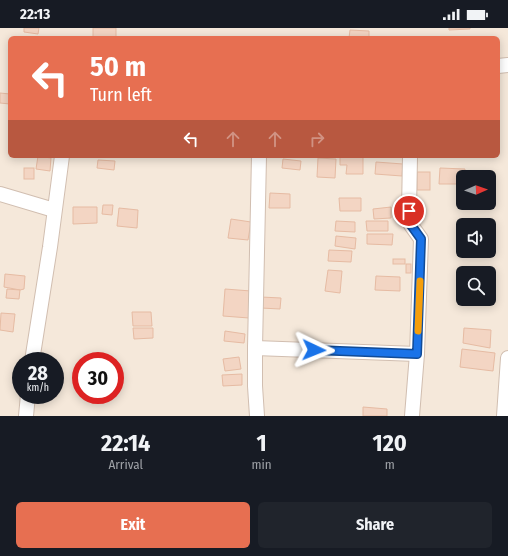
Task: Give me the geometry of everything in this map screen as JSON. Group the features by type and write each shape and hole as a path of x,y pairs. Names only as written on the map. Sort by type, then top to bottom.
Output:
{"street":[{"path":"33,352 50,247 62,158"},
{"path":"257,416 255,348 259,158"},
{"path":"410,158 410,218 411,225 421,239 417,354 412,416"},
{"path":"0,194 54,210"},
{"path":"255,348 417,354"},
{"path":"504,416 508,358"},
{"path":"26,416 27,404"}],"shaded area":[{"path":"0,28 508,28 508,416 0,416"}],"building":[{"path":"24,28 39,28 38,34 24,32"},
{"path":"93,28 116,28 116,36 93,36"},
{"path":"449,28 470,28 470,29 449,30"},
{"path":"350,30 369,31 369,36 349,36"},
{"path":"0,93 8,94 8,104 0,103"},
{"path":"38,158 51,158 50,171 36,169"},
{"path":"318,158 336,159 335,178 317,177"},
{"path":"340,158 363,158 363,174 346,174 347,165 340,165"},
{"path":"283,159 301,161 300,170 282,168"},
{"path":"98,160 115,161 114,170 97,168"},
{"path":"376,162 403,164 402,176 375,174"},
{"path":"24,168 34,168 34,179 24,179"},
{"path":"440,168 465,169 456,170 456,184 439,184"},
{"path":"417,172 430,172 430,190 417,190"},
{"path":"270,193 290,194 290,208 269,208"},
{"path":"339,198 361,198 361,211 340,211"},
{"path":"103,205 113,205 112,215 102,214"},
{"path":"73,207 97,207 97,223 73,224"},
{"path":"391,207 391,218 374,219 373,209"},
{"path":"119,208 138,210 137,228 117,226"},
{"path":"231,219 251,222 248,240 228,238"},
{"path":"336,221 355,222 355,232 335,231"},
{"path":"366,221 388,221 388,231 367,231"},
{"path":"367,234 393,234 392,245 367,244"},
{"path":"336,236 356,238 355,249 335,246"},
{"path":"329,250 352,251 351,262 328,261"},
{"path":"393,259 405,259 405,264 393,264"},
{"path":"406,264 411,264 411,273 406,273"},
{"path":"328,270 342,271 340,293 325,291"},
{"path":"5,274 25,276 24,289 20,290 4,287"},
{"path":"376,276 400,277 400,291 375,290"},
{"path":"7,289 20,290 19,299 6,298"},
{"path":"225,289 251,291 249,318 223,316"},
{"path":"261,297 281,298 280,309 261,308"},
{"path":"132,312 151,312 152,326 133,326"},
{"path":"1,313 15,314 13,332 0,330"},
{"path":"133,328 153,328 153,338 134,339"},
{"path":"464,328 491,330 490,348 463,343"},
{"path":"225,331 245,334 244,343 224,341"},
{"path":"462,349 495,353 493,371 460,367"},
{"path":"239,357 241,369 225,371 223,359"},
{"path":"242,374 242,385 223,386 222,375"},
{"path":"363,407 387,409 387,416 363,416"}],"slow traffic":[{"path":"418,331 420,281"}],"route":[{"path":"314,350 417,354 421,239 411,225 409,211"}]}
